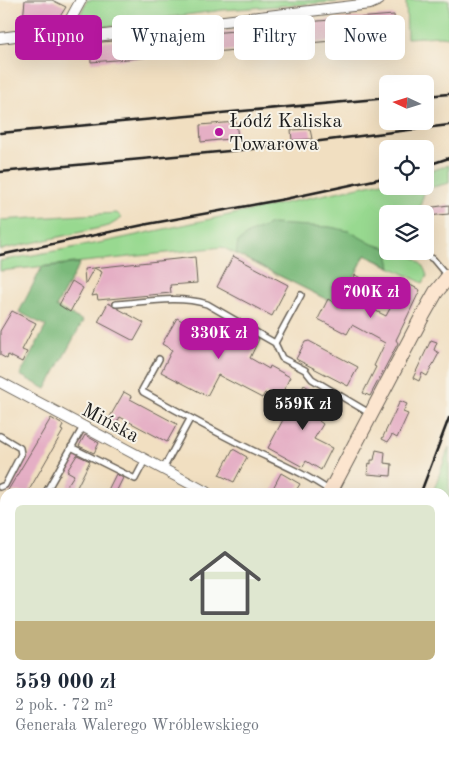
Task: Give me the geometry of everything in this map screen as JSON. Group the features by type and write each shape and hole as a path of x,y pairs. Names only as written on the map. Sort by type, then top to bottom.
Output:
{"street":[{"path":"73,15 81,0"},
{"path":"102,35 370,4 379,0"},
{"path":"0,38 15,36"},
{"path":"332,488 423,315 448,277"},
{"name":"Mińska","path":"0,382 198,488"}],"lane":[{"path":"434,259 448,277"},
{"path":"275,343 301,296"},
{"path":"116,304 172,299 197,301 207,304 275,343 282,358 305,370 312,379 372,414"},
{"path":"159,359 142,390 143,392 190,419 281,462 323,488"},
{"path":"163,470 190,419"},
{"path":"48,488 83,427"},
{"path":"0,436 20,448 21,454 5,485 0,487"},
{"path":"71,447 135,479 145,460"}],"green space":[{"path":"87,0 363,0 223,10 186,15 112,15 112,26 102,28 102,15 80,15"},
{"path":"406,0 449,0 449,37 407,38"},
{"path":"449,165 449,183 434,187 434,170"},
{"path":"379,183 379,195 423,195 421,205 379,205 379,260 417,260 425,269 427,276 423,283 365,255 340,306 222,247 0,271 0,261 104,242"},
{"path":"117,213 122,218 109,226 0,250 0,220"},
{"path":"271,224 330,227 349,231 379,246 379,260 390,260 391,267 365,255 340,306 236,254 238,242 248,234"},
{"path":"80,263 56,307 83,321 46,389 20,375 46,326 19,312 42,267"},
{"path":"449,447 449,488 434,488"}],"building":[{"path":"25,0 52,0 66,7 61,15 24,15"},
{"path":"325,20 325,42 315,42 315,21"},
{"path":"234,31 234,50 224,51 224,32"},
{"path":"112,41 112,60 115,60 91,62 91,60 102,60 102,42"},
{"name":"Łódź Kaliska Towarowa","path":"236,122 238,138 201,142 200,125"},
{"path":"310,129 312,139 292,140 291,130"},
{"path":"449,205 449,214 434,215 434,207"},
{"path":"233,256 288,285 272,316 217,287"},
{"path":"195,257 197,283 170,285 171,293 98,300 97,295 92,296 102,272 94,268 85,284 84,269"},
{"path":"355,275 370,283 372,279 378,282 366,306 386,316 404,282 420,290 396,340 398,343 370,396 363,393 385,343 352,325 347,334 318,319 328,299 340,306"},
{"path":"72,281 83,288 70,312 59,305"},
{"path":"108,303 144,323 134,341 98,322"},
{"path":"12,311 36,323 22,350 27,352 22,362 8,355 7,359 0,355 0,331"},
{"path":"177,318 203,333 210,322 216,325 218,321 240,334 243,330 259,339 250,358 269,369 270,366 290,377 279,400 265,393 262,398 218,375 207,396 161,372 172,350 162,344"},
{"path":"431,340 437,342 434,350 439,353 427,376 422,373 419,381 413,378"},
{"path":"309,341 358,367 348,386 296,359 305,342"},
{"path":"304,385 333,401 330,407 321,402 322,416 319,421 323,424 314,439 332,448 321,470 306,461 303,467 268,448 293,401 295,402"},
{"path":"124,392 131,396 130,399 177,424 167,442 120,417 115,426 107,422"},
{"path":"400,401 407,404 403,412 408,414 397,438 392,435 388,442 382,439"},
{"path":"51,418 63,425 61,430 63,431 30,488 9,488"},
{"path":"85,435 99,443 94,453 79,446"},
{"path":"233,449 247,457 234,482 219,475"},
{"path":"376,450 385,452 384,463 392,464 391,476 367,474 369,463 371,464 371,460 374,460"},
{"path":"77,455 90,461 76,488 67,486 74,475 67,471"},
{"path":"281,473 300,484 298,488 273,488"},
{"path":"116,474 123,478 118,488 109,488"}],"railway":[{"path":"434,95 449,94"},
{"path":"0,133 379,99"},
{"path":"0,172 272,147 449,125"},
{"path":"434,163 449,158"},
{"path":"0,255 379,179"},
{"path":"423,488 449,418"}],"place":[{"name":"Łódź Kaliska Towarowa","path":"219,132"}]}
